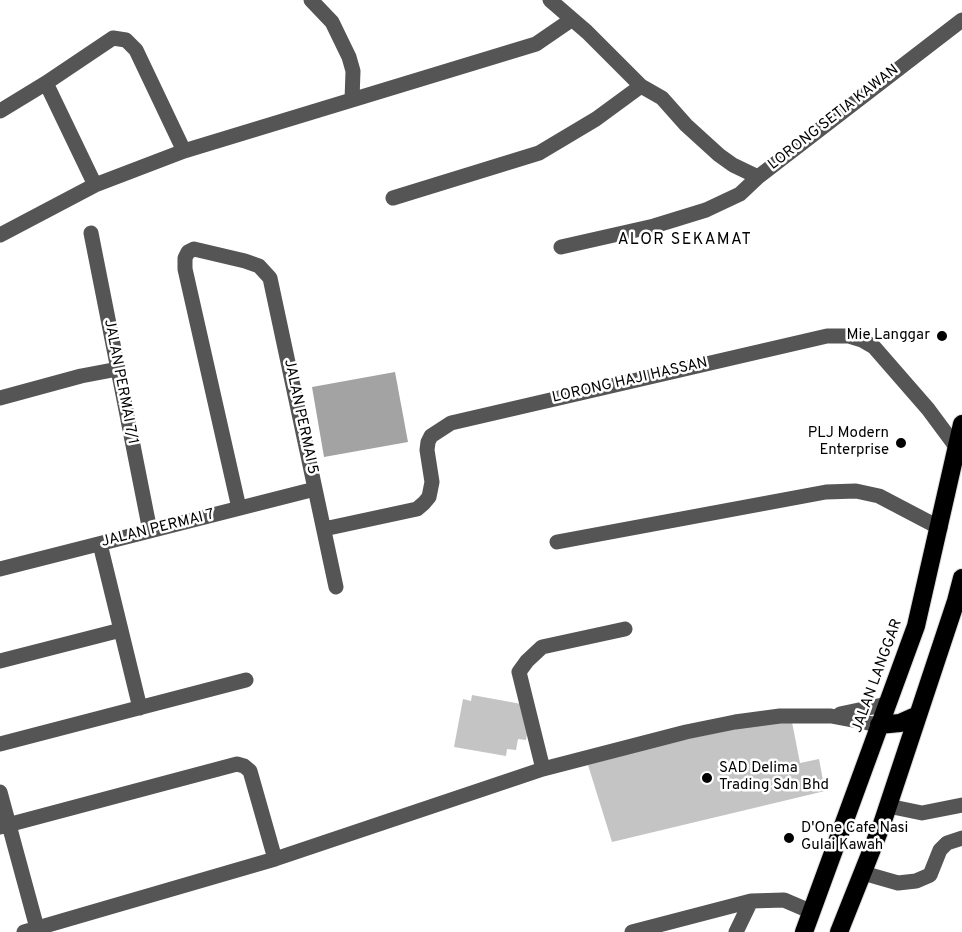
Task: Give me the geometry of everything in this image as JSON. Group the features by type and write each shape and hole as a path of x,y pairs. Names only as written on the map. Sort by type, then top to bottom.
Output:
{"highway":[{"name":"JALAN LANGGAR","path":"804,932 916,626 962,424"},
{"path":"840,932 888,806 959,601 962,578"},
{"path":"879,725 900,723 918,715"}],"street":[{"path":"311,0 332,22 349,57 353,71 352,100"},
{"name":"LORONG SETIA KAWAN","path":"550,0 587,32 641,86 662,98 686,126 719,155 733,165 758,177 962,20"},
{"path":"0,235 95,185 184,151 536,44 571,20"},
{"path":"0,111 113,38 126,40 136,50 184,151"},
{"path":"46,83 95,185"},
{"path":"393,198 539,153 596,119 641,86"},
{"path":"561,246 654,226 706,210 740,194 758,177"},
{"name":"JALAN PERMAI 7/1","path":"91,233 150,531"},
{"name":"JALAN PERMAI 5","path":"239,508 185,269 185,258 188,252 194,249 259,266 270,278 336,587"},
{"name":"LORONG HAJI HASSAN","path":"324,529 417,509 429,497 431,489 428,442 431,436 451,423 827,336 849,336 874,347 928,409 957,448"},
{"path":"0,398 81,376 118,369"},
{"name":"JALAN PERMAI 7","path":"0,569 315,489"},
{"path":"557,542 826,492 856,491 879,496 940,528"},
{"path":"100,544 140,708"},
{"path":"543,769 519,672 527,660 542,647 625,629"},
{"path":"0,661 121,630"},
{"path":"0,744 246,680"},
{"path":"831,716 887,704"},
{"path":"0,792 4,826 30,930 275,859 543,769 654,740 735,722 780,716 831,716 879,725"},
{"path":"4,826 237,764 250,771 275,859"},
{"path":"888,806 922,813 962,805"},
{"path":"863,873 898,883 916,881 930,875 940,850 947,843 962,837"},
{"path":"632,932 751,901 784,900 812,912"},
{"path":"736,932 751,901"}],"shaded area":[{"path":"395,372 408,442 324,457 312,387"}],"building":[{"path":"472,695 527,705 530,717 526,740 518,739 516,750 507,749 506,756 454,747 463,699 471,701"},
{"name":"SAD Delima Trading Sdn Bhd","path":"791,717 800,763 819,759 825,791 612,842 588,765 669,743"}],"place":[{"name":"Mie Langgar","path":"942,336"},
{"name":"PLJ Modern Enterprise","path":"901,443"},
{"name":"SAD Delima Trading Sdn Bhd","path":"707,778"},
{"name":"D'One Cafe Nasi Gulai Kawah","path":"789,838"}],"district":[{"name":"ALOR SEKAMAT","path":"685,241"}]}
